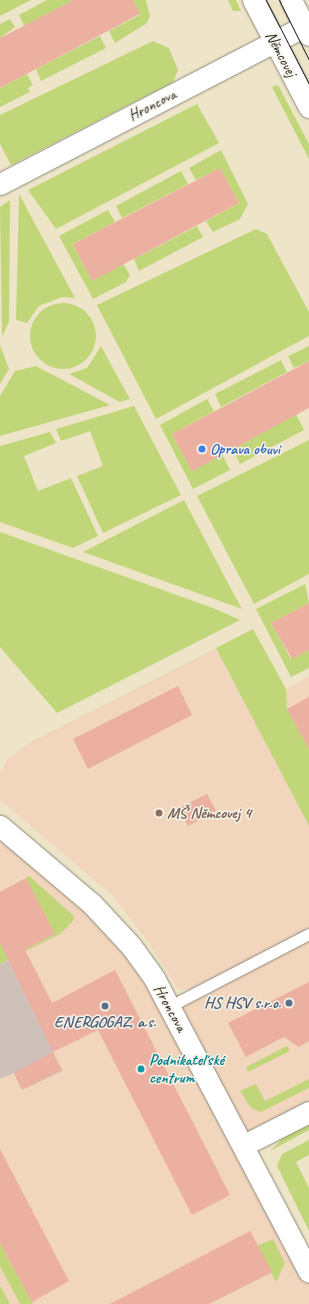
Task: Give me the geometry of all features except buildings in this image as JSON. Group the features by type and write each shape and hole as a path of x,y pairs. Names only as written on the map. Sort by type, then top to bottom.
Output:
{"street":[{"name":"Němcovej","path":"253,0 309,108"},
{"path":"291,0 308,28"},
{"name":"Hroncova","path":"0,184 275,42 308,28"},
{"name":"Hroncova","path":"0,826 111,923 170,1006 244,1145 309,1272"},
{"path":"244,1145 309,1112"}],"lane":[{"path":"170,1006 309,934"}],"shaded area":[{"name":"MŠ Němcovej 4","path":"216,648 309,826 309,930 191,990 178,989 146,939 112,895 0,800 0,773 6,761 25,745"},
{"path":"309,676 309,749 287,709 286,689"},
{"path":"0,826 80,893 170,1006 309,934 309,1112 244,1145 309,1273 309,1304 0,1304 0,1079 14,1072 22,1090 62,1070 53,1052 26,954 0,964"},
{"path":"26,954 53,1052 62,1071 22,1090 14,1073 0,1079 0,964"}],"green space":[{"path":"0,0 31,0 0,16"},
{"path":"47,0 74,0 24,26 19,15"},
{"path":"133,0 146,0 150,16 147,23 115,43 109,31 140,15"},
{"path":"228,0 236,0 241,11 233,11"},
{"path":"10,19 15,27 0,38 0,24"},
{"path":"100,36 106,48 41,81 36,69"},
{"path":"153,41 169,48 178,70 173,82 11,165 0,144 0,115"},
{"path":"27,74 33,85 28,88 30,92 0,107 0,88"},
{"path":"278,85 309,144 309,159 272,87"},
{"path":"197,104 219,143 56,229 28,190"},
{"path":"221,150 248,204 240,219 213,232 206,221 239,203 220,168 196,180 189,168"},
{"path":"181,171 188,184 122,218 116,206"},
{"path":"19,194 75,298 62,297 39,306 27,323 16,320"},
{"path":"10,200 9,322 2,337 0,207"},
{"path":"108,210 115,222 73,244 92,281 123,264 130,275 126,282 93,299 59,236"},
{"path":"197,226 203,237 139,271 134,259"},
{"path":"256,229 267,234 309,312 309,336 156,419 97,305"},
{"path":"63,303 76,306 86,313 93,323 96,336 93,349 86,359 76,366 63,369 50,366 40,359 33,349 30,336 33,323 40,313 50,306"},
{"path":"0,345 9,369 0,384"},
{"path":"101,346 130,399 120,402 69,374 87,368"},
{"path":"309,346 309,361 294,368 288,356"},
{"path":"281,360 287,372 221,407 215,394"},
{"path":"36,366 110,405 0,436 0,396 15,371"},
{"path":"207,399 214,411 172,434 192,471 222,454 230,470 193,489 160,425"},
{"path":"134,406 181,495 103,533 77,476 103,466 90,431 61,441 56,429"},
{"path":"296,414 304,430 240,464 233,449"},
{"path":"50,432 56,443 24,456 38,491 71,478 98,536 73,548 0,522 0,446"},
{"path":"309,440 309,574 254,604 197,496"},
{"path":"184,500 237,600 242,609 83,552"},
{"path":"0,532 213,608 240,620 57,713 0,647"},
{"path":"305,584 309,603 271,623 291,659 309,650 309,668 291,677 256,609"},
{"path":"253,629 286,689 287,709 309,749 309,826 216,648"},
{"path":"29,876 74,916 73,921 60,934 0,964 0,943 8,959 55,934 26,878"},
{"path":"287,1046 290,1051 248,1072 246,1067"},
{"path":"309,1079 309,1088 261,1112 251,1108 240,1091 256,1084 265,1101"},
{"path":"309,1124 309,1130 270,1151 283,1138"},
{"path":"309,1140 309,1155 296,1162 309,1188 309,1231 277,1166 282,1154"},
{"path":"273,1239 285,1263 276,1282 257,1246"},
{"path":"0,1243 33,1304 20,1304 0,1266"},
{"path":"0,1285 10,1304 0,1304"}],"tram line":[{"path":"266,0 309,84"},
{"path":"279,0 309,60"}],"place":[{"name":"Oprava obuvi","path":"202,449"},
{"name":"MŠ Němcovej 4","path":"159,813"},
{"name":"HS HSV s.r.o.","path":"289,1003"},
{"name":"ENERGOGAZ, a.s.","path":"105,1006"},
{"name":"Podnikateľské centrum","path":"141,1069"}]}
